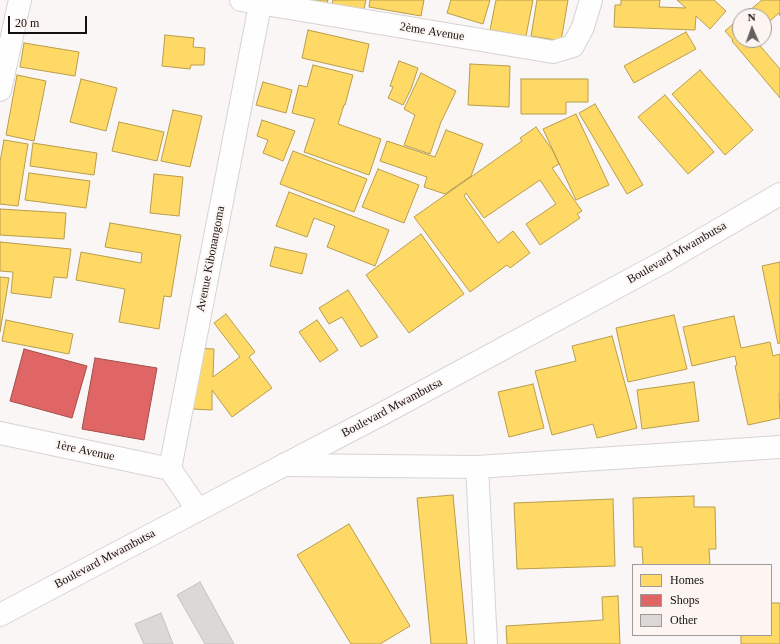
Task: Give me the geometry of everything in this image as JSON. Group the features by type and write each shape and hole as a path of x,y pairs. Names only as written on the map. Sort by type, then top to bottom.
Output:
{"main road":[{"path":"0,90 20,0"},
{"name":"2ème Avenue","path":"254,1 553,52 573,46 583,27 591,0"},
{"name":"Avenue Kibonangoma","path":"170,469 254,1"},
{"name":"Boulevard Mwambutsa","path":"0,615 380,415 667,260 780,194"},
{"name":"1ère Avenue","path":"0,433 170,469"},
{"path":"284,465 477,467 780,447"},
{"path":"477,467 486,644"},
{"path":"170,469 198,510"}],"building: Homes":[{"path":"310,0 328,0 327,3"},
{"path":"333,0 366,0 363,13 332,7"},
{"path":"370,0 424,0 421,16 369,7"},
{"path":"451,0 490,0 483,24 447,13"},
{"path":"496,0 533,0 526,36 490,30"},
{"path":"537,0 568,0 561,41 531,36"},
{"path":"621,0 660,0 659,7 686,8 677,0 714,0 726,11 710,29 696,16 695,30 614,27 615,5 621,5"},
{"path":"762,0 780,0 780,16 779,13 772,19 772,8 752,8"},
{"path":"732,25 732,39 725,31"},
{"path":"308,30 369,44 363,72 302,58"},
{"path":"686,32 696,49 634,83 624,66"},
{"path":"165,35 194,38 193,47 205,48 204,65 191,65 190,69 162,66"},
{"path":"24,43 79,52 75,76 20,67"},
{"path":"738,48 762,48 780,69 780,98"},
{"path":"399,61 418,68 411,89 403,105 388,98 393,87 390,86"},
{"path":"470,64 510,66 509,107 468,105"},
{"path":"313,65 353,75 338,124 381,139 369,175 304,152 315,119 292,113 299,85 307,87"},
{"path":"700,70 753,130 725,155 672,94"},
{"path":"421,73 456,91 441,122 430,154 404,145 415,115 404,109"},
{"path":"17,75 46,81 34,141 6,135"},
{"path":"81,79 117,88 106,131 70,122"},
{"path":"521,79 588,79 588,102 566,102 566,114 521,114"},
{"path":"263,82 292,90 286,113 256,105"},
{"path":"665,95 714,152 688,174 638,117"},
{"path":"595,104 643,185 627,194 579,113"},
{"path":"173,110 202,116 190,167 161,161"},
{"path":"576,114 609,185 576,200 543,129"},
{"path":"262,120 295,131 283,161 263,153 268,140 257,136"},
{"path":"119,122 164,132 157,161 112,151"},
{"path":"536,127 553,151 559,164 552,168 582,211 577,214 580,218 540,245 526,224 556,204 540,180 484,218 466,193 464,196 498,243 513,231 530,253 510,268 507,265 470,292 414,217 522,141 520,138"},
{"path":"446,130 483,144 471,176 445,194 424,187 427,177 380,161 387,141 435,157"},
{"path":"4,140 28,144 18,206 0,204 0,162"},
{"path":"33,143 97,153 94,175 30,166"},
{"path":"293,151 367,179 354,212 280,184"},
{"path":"378,169 419,185 404,223 362,207"},
{"path":"29,173 90,181 86,208 25,200"},
{"path":"154,174 183,177 179,216 150,213"},
{"path":"289,192 389,230 375,266 327,247 335,226 314,218 307,237 276,226"},
{"path":"0,209 66,213 64,239 0,235"},
{"path":"110,223 181,235 171,297 164,296 159,329 119,322 125,289 76,280 81,252 141,263 142,253 105,247"},
{"path":"421,234 464,294 409,333 366,275"},
{"path":"0,242 71,249 67,278 54,277 51,298 11,293 13,272 0,271"},
{"path":"275,247 307,254 302,274 270,266"},
{"path":"780,262 780,343 778,344 762,266"},
{"path":"0,277 9,278 0,332"},
{"path":"348,290 378,337 361,347 342,317 329,324 319,308"},
{"path":"226,314 255,352 249,357 272,388 232,417 212,390 212,410 192,409 195,348 214,349 213,377 240,357 214,323"},
{"path":"674,315 687,369 628,382 616,328"},
{"path":"734,316 741,348 770,342 773,356 780,354 780,418 748,425 735,366 737,365 735,356 692,366 683,327"},
{"path":"6,320 73,334 69,354 2,341"},
{"path":"317,320 338,350 320,362 299,332"},
{"path":"612,336 637,428 597,438 593,424 552,435 535,371 576,361 572,346"},
{"path":"694,382 699,421 642,429 637,390"},
{"path":"533,384 544,428 509,437 498,392"},
{"path":"453,495 467,644 431,644 417,498"},
{"path":"694,496 694,507 715,507 716,549 709,549 710,564 643,564 642,547 634,547 633,498"},
{"path":"613,499 615,566 517,569 514,503"},
{"path":"349,524 410,626 380,644 351,644 297,555"},
{"path":"618,596 620,644 507,644 506,626 603,620 602,597"},
{"path":"772,603 780,603 780,644 741,644 741,636 772,636"}],"building: Shops":[{"path":"24,349 87,366 72,418 10,401"},
{"path":"95,358 157,368 144,440 82,429"}],"building: Other":[{"path":"200,582 234,644 205,644 177,595"},
{"path":"161,613 173,644 144,644 135,624"}]}
